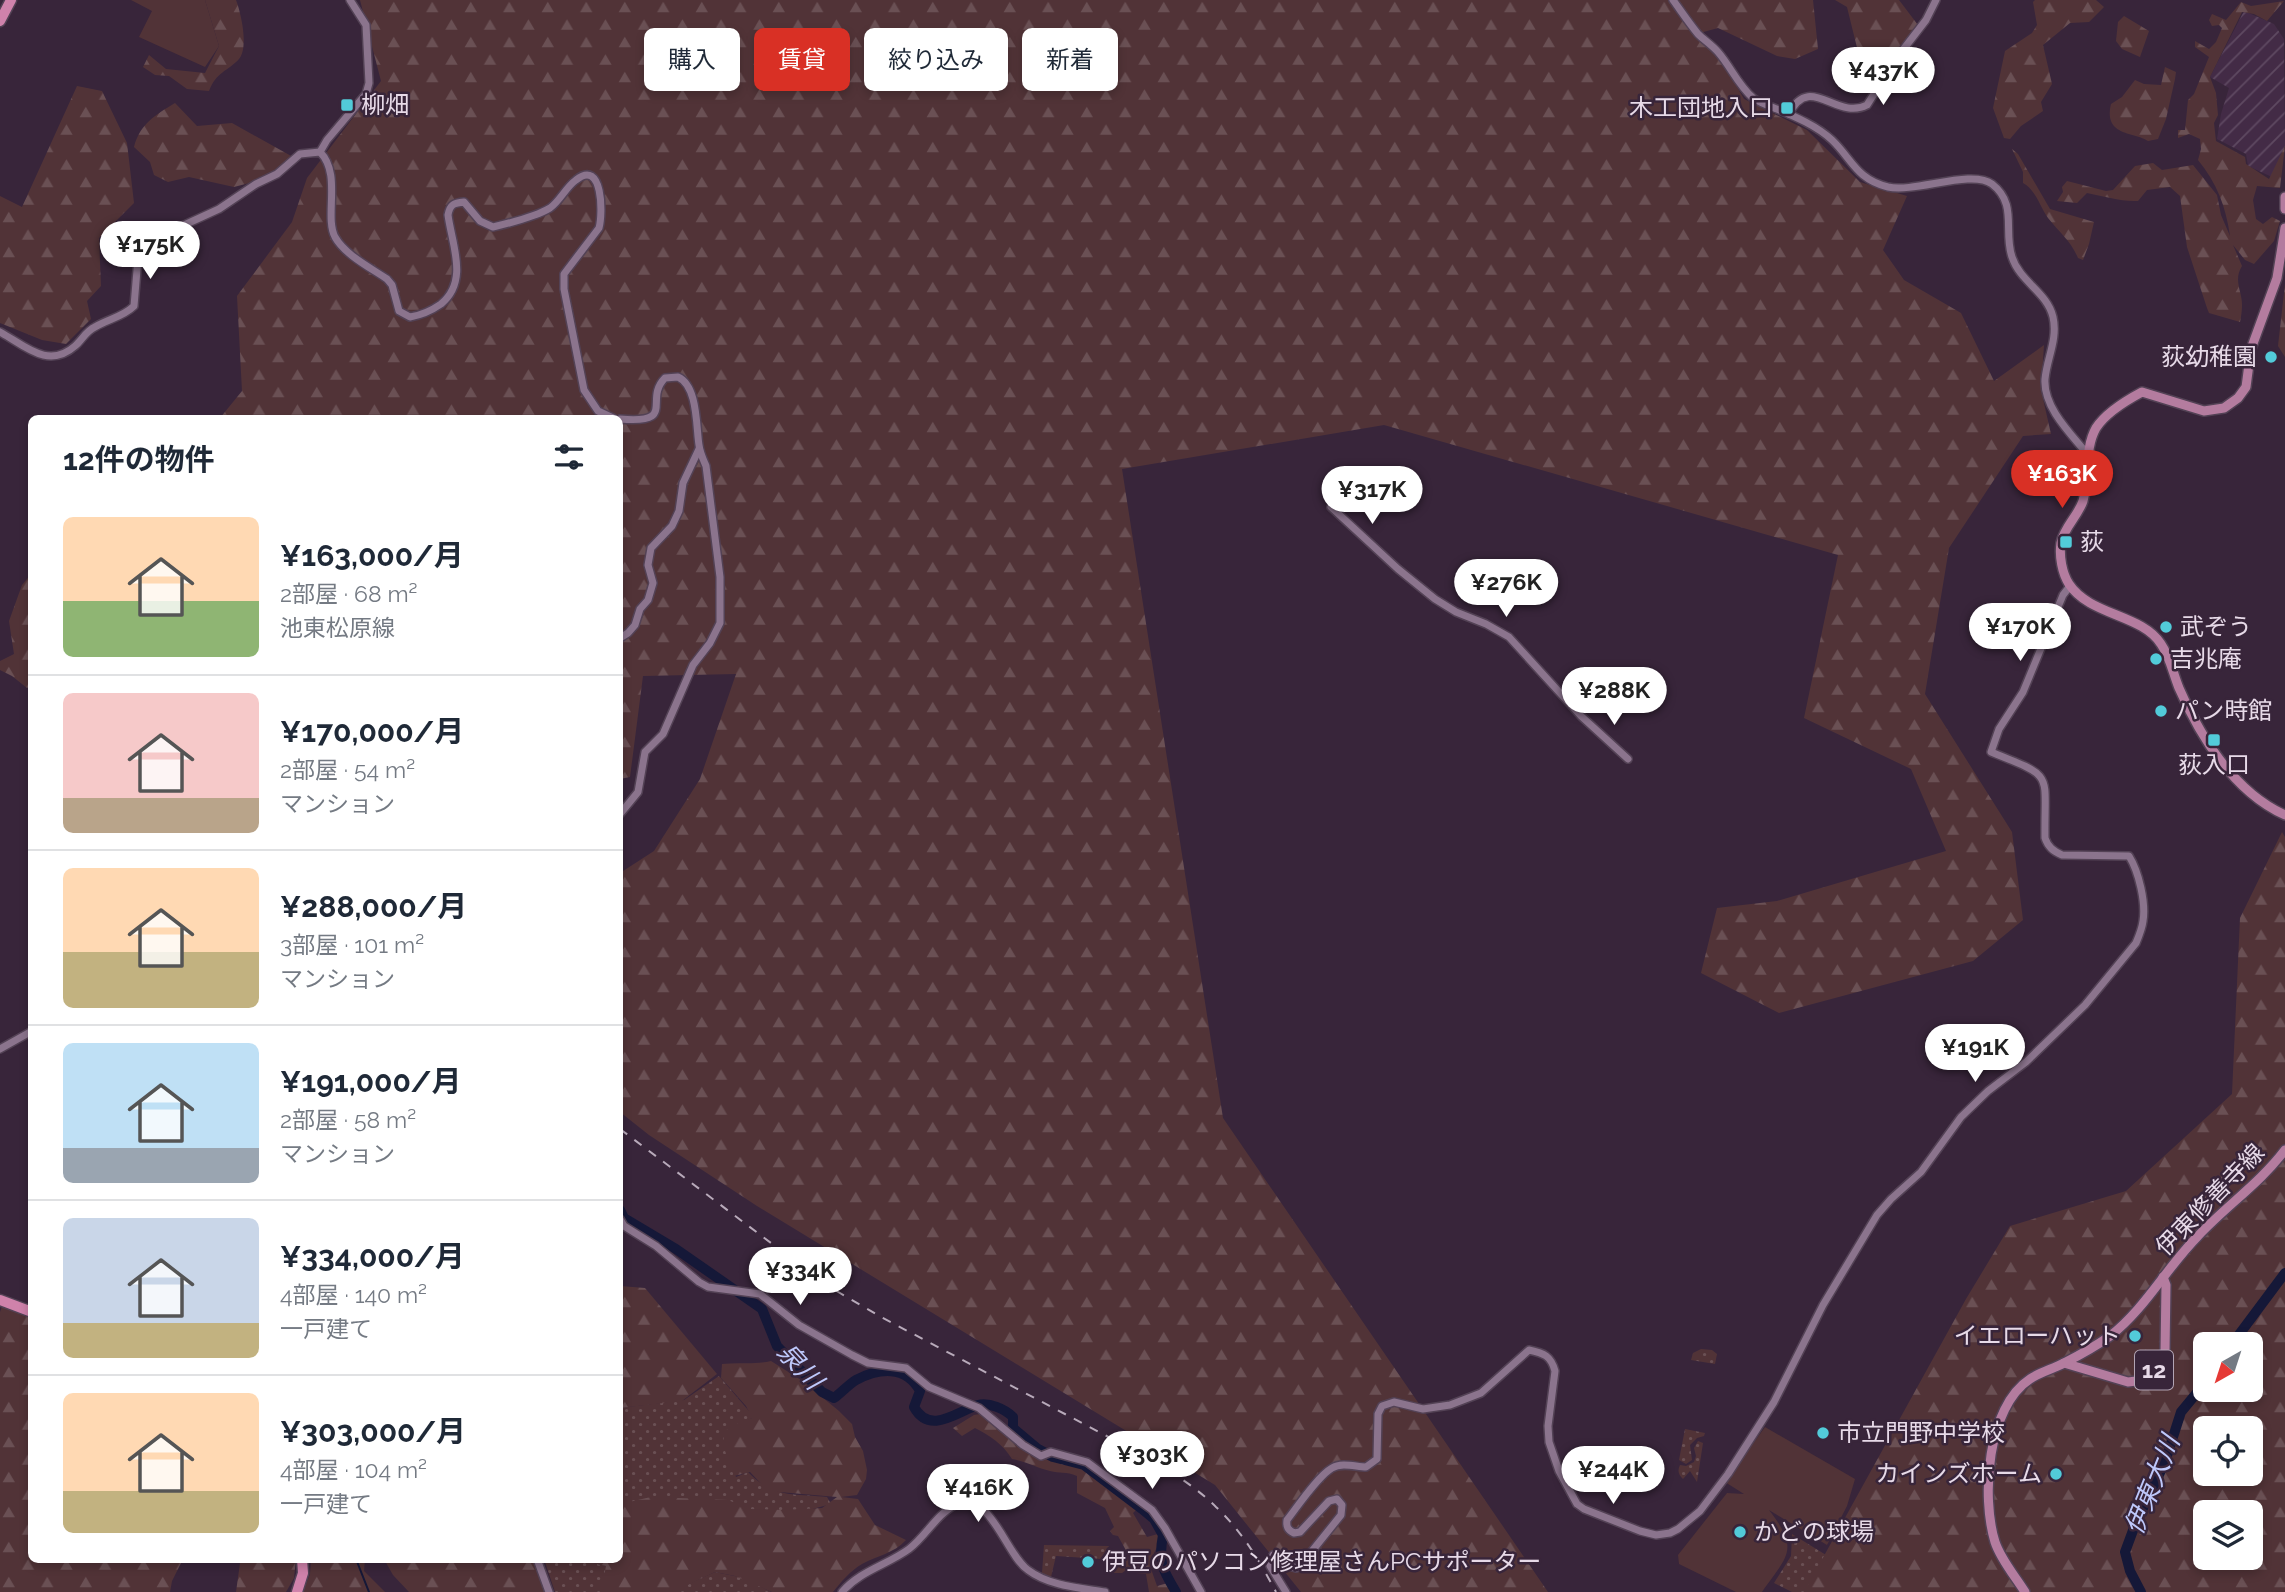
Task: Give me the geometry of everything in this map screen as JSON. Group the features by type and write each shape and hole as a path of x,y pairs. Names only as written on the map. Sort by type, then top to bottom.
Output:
{"highway":[{"path":"0,21 11,0"},
{"path":"0,1300 28,1310"},
{"path":"297,1592 303,1573 302,1563"}],"main road":[{"path":"2285,197 2285,209"},
{"path":"2285,228 2274,288 2251,349 2246,387 2238,398 2224,408 2204,411 2142,392 2097,425 2089,456 2083,501 2061,543 2063,568 2070,586 2088,602 2142,627 2156,637 2199,725 2224,765 2258,802 2285,815"},
{"name":"伊東修善寺線","path":"2025,1592 1996,1545 1991,1529 1990,1466 1999,1420 2019,1389 2030,1379 2110,1336 2136,1310 2197,1236 2259,1181 2285,1150"},
{"name":"伊東修善寺線","path":"2064,1363 2128,1382 2145,1380 2165,1351 2166,1285 2163,1277"}],"street":[{"path":"320,152 366,94 369,83 366,25 350,0"},
{"path":"1673,0 1699,34 1718,52 1748,93 1756,100 1807,123 1832,141 1853,167 1888,187 1910,187 1980,178 1992,184 2002,195 2010,213 2008,239 2012,258 2022,278 2047,300 2053,316 2055,331 2052,356 2045,378 2049,404 2089,456"},
{"path":"1788,114 1794,102 1801,97 1810,96 1853,110 1867,105 1899,55 1926,20 1936,0"},
{"path":"0,332 35,354 47,357 75,347 95,327 134,306 138,258 145,243 219,209 256,184 277,174 300,154 320,152"},
{"path":"320,152 327,159 330,171 332,231 336,239 393,285 399,311 410,317 430,311 443,302 454,289 458,278 457,260 448,215 454,203 464,202 480,221 493,227 549,209 577,178 584,176 595,179 600,186 601,221 599,228 564,274 564,289 584,390 598,411 607,415"},
{"path":"623,419 639,421 650,418 658,406 659,387 665,378 683,379 688,384 695,410 699,449 706,466 718,565 720,623 710,643 693,665 663,734 645,752 638,792 623,810"},
{"path":"623,636 635,625 640,609 649,600 653,583 648,565 651,548 672,526 679,511 683,483 699,449"},
{"path":"1331,507 1435,599 1508,637 1581,716 1628,759"},
{"path":"1286,1592 1270,1566 1273,1555 1279,1553 1286,1565 1296,1568 1300,1566 1341,1515 1342,1505 1337,1499 1329,1501 1300,1532 1294,1533 1290,1530 1287,1520 1332,1468 1349,1465 1366,1467 1377,1459 1378,1413 1382,1406 1394,1402 1423,1409 1450,1405 1481,1393 1529,1350 1544,1353 1553,1363 1555,1371 1548,1426 1549,1442 1559,1471 1577,1504 1630,1528 1656,1535 1678,1529 1700,1511 1715,1493 1774,1402 1823,1305 1877,1215 1921,1172 1961,1117 1988,1091 2026,1062 2085,1005 2136,943 2141,931 2142,898 2129,856 2062,855 2054,851 2047,845 2045,838 2046,785 2041,775 2033,769 1991,752 1999,729 2023,692 2063,595 2070,586"},
{"path":"0,1049 28,1033"},
{"path":"623,1224 656,1246 708,1287 760,1294 799,1325 852,1355 868,1363 905,1368 929,1387 976,1406 1023,1445 1041,1456 1051,1452 1087,1462 1152,1510 1201,1592"},
{"path":"842,1592 854,1579 909,1549 947,1511 966,1502 973,1502 985,1509 1014,1556 1028,1570 1056,1582 1105,1592"},
{"path":"538,1563 549,1592"}],"shaded area":[{"path":"2244,11 2274,24 2284,39 2285,146 2272,177 2248,166 2246,154 2217,139 2229,88 2210,77"}],"green space":[{"path":"131,0 205,0 219,46 205,67 139,37 152,11"},
{"path":"205,0 236,0 244,39 239,59 219,76 209,91 187,89 169,76 155,75 143,67 149,55 166,69 205,73 219,46"},
{"path":"360,0 1813,0 1818,49 1795,59 1777,56 1718,28 1696,34 1722,61 1744,99 1807,130 1860,182 1907,196 1883,250 1904,280 1961,313 1994,381 2044,345 2041,390 2051,434 2023,436 1949,548 1925,694 2012,832 2023,920 1973,961 1779,1013 1701,973 1717,908 1777,901 1946,851 1911,769 1804,718 1838,555 1384,425 1122,469 1223,1118 1548,1592 1301,1592 1215,1485 757,1206 649,1135 623,1114 623,871 654,851 700,779 736,674 643,676 630,777 623,778 623,415 222,415 242,391 237,296 292,222 307,178 381,81"},
{"path":"1835,0 1899,0 1918,25 1879,77 1863,72 1847,7"},
{"path":"2096,0 2104,7 2089,22 2070,23 2043,45 2052,84 2041,102 2043,111 2021,126 2010,139 2004,138 1993,108 2005,51 2032,33 2037,25 2033,2"},
{"path":"2284,1 2267,21 2254,14 2242,12 2210,77 2216,93 2216,141 2245,157 2246,164 2269,179 2285,146 2280,188 2257,186 2253,200 2256,219 2263,224 2272,217 2280,221 2274,241 2254,264 2245,260 2233,245 2242,266 2238,276 2242,305 2240,322 2209,313 2187,247 2180,196 2170,187 2147,190 2138,201 2087,193 2077,203 2057,201 2067,181 2106,191 2113,190 2135,166 2153,163 2162,170 2193,165 2217,195 2221,215 2230,236 2220,196 2198,160 2200,139 2189,134 2178,138 2178,130 2185,130 2188,100 2194,94 2209,57 2195,47 2195,41 2209,49 2216,42 2222,28 2219,25 2212,26 2209,20 2212,14 2226,20 2241,2 2251,6"},
{"path":"2124,16 2149,31 2140,57 2122,49 2116,41 2118,22"},
{"path":"2165,67 2176,72 2166,119 2158,139 2148,141 2116,128 2110,115 2111,104 2122,97 2135,80 2144,84 2161,85"},
{"path":"77,86 102,91 127,143 134,203 99,238 101,286 87,301 91,319 66,344 42,340 0,323 0,196 22,207"},
{"path":"175,103 197,126 232,123 293,157 261,180 234,187 189,177 168,182 154,175 150,162 134,147 144,126"},
{"path":"2012,149 2018,154 2050,209 2094,222 2083,260 2078,258 2048,218 2035,194 2023,183 2023,172"},
{"path":"2285,284 2285,357 2278,346"},
{"path":"28,578 27,688 0,670 0,661 14,654 9,621 22,585"},
{"path":"2282,832 2285,837 2285,1592 1804,1592 1966,1299 2010,1226 2126,1191 2232,1094 2240,918"},
{"path":"623,1286 645,1288 717,1374 682,1401 623,1408"},
{"path":"3,1304 28,1316 28,1563 181,1563 170,1592 0,1592 0,1312"},
{"path":"1701,1349 1712,1350 1717,1354 1715,1364 1691,1360 1693,1353"},
{"path":"771,1361 801,1380 852,1424 855,1437 863,1451 866,1479 857,1495 841,1497 858,1499 875,1525 906,1540 891,1551 858,1567 833,1592 772,1592 735,1576 715,1572 673,1592 609,1592 602,1587 606,1566 593,1563 623,1563 623,1503 651,1497 728,1500 750,1509 783,1510 822,1508 837,1497 768,1491 750,1472 734,1476 723,1445 724,1433 730,1426 752,1418 746,1406 721,1378 722,1364"},
{"path":"719,1376 754,1417 732,1428 726,1452 736,1477 748,1472 775,1491 827,1497 831,1504 805,1511 623,1506 623,1408 684,1400"},
{"path":"980,1414 989,1417 1038,1456 1083,1466 1138,1508 1133,1513 1147,1537 1158,1534 1159,1543 1154,1553 1157,1567 1151,1569 1157,1586 1168,1583 1173,1592 1149,1592 1146,1574 1136,1573 1134,1564 1122,1573 1109,1573 1109,1563 1119,1556 1127,1558 1128,1554 1118,1536 1110,1531 1114,1527 1105,1508 1077,1493 1077,1476 1012,1459 995,1440 975,1428 962,1436 953,1428"},
{"path":"1765,1427 1855,1479 1847,1506 1827,1545 1769,1510 1785,1534 1787,1552 1784,1560 1762,1592 1736,1592 1679,1564 1678,1555 1727,1493 1744,1494 1725,1482"},
{"path":"1685,1429 1705,1433 1690,1445 1692,1460 1686,1464 1679,1460"},
{"path":"1698,1441 1703,1443 1697,1482 1690,1471 1683,1479 1679,1471 1680,1465 1686,1466 1694,1462 1694,1448"},
{"path":"1792,1534 1826,1555 1806,1592 1792,1592 1774,1583 1791,1556"},
{"path":"1044,1545 1109,1546 1101,1559 1056,1556 1051,1577 1042,1573"},
{"path":"240,1563 296,1563 294,1578 286,1592 236,1592"},
{"path":"311,1563 365,1563 364,1571 385,1592 303,1592 310,1574"},
{"path":"386,1563 534,1563 544,1592 409,1592"},
{"path":"545,1563 594,1563 611,1567 613,1592 555,1592"},
{"path":"715,1572 744,1578 771,1592 671,1592"}],"waterway":[{"name":"泉川","path":"623,1216 762,1309 777,1346 822,1392 834,1398 865,1376 883,1371 900,1373 920,1391 914,1407 928,1420 944,1419 982,1404 992,1405 1013,1417 1013,1428 1038,1449 1053,1457 1084,1465 1154,1519 1163,1535 1162,1565 1176,1592"},
{"name":"伊東大川","path":"2241,1332 2285,1273"},
{"name":"伊東大川","path":"2141,1592 2130,1571 2125,1552 2165,1462 2181,1412 2193,1398"},
{"path":"358,1563 369,1592"}],"railway":[{"path":"623,1131 828,1286 881,1317 1154,1461 1186,1482 1209,1500 1234,1526 1257,1558 1276,1592"}],"place":[{"name":"柳畑","path":"347,105"},
{"name":"木工団地入口","path":"1787,108"},
{"name":"荻幼稚園","path":"2271,357"},
{"name":"荻","path":"2066,542"},
{"name":"武ぞう","path":"2166,627"},
{"name":"吉兆庵","path":"2156,659"},
{"name":"パン時館","path":"2161,711"},
{"name":"荻入口","path":"2214,740"},
{"name":"イエローハット","path":"2135,1336"},
{"name":"市立門野中学校","path":"1823,1433"},
{"name":"カインズホーム","path":"2056,1474"},
{"name":"かどの球場","path":"1740,1532"},
{"name":"伊豆のパソコン修理屋さんPCサポーター","path":"1088,1562"}]}
